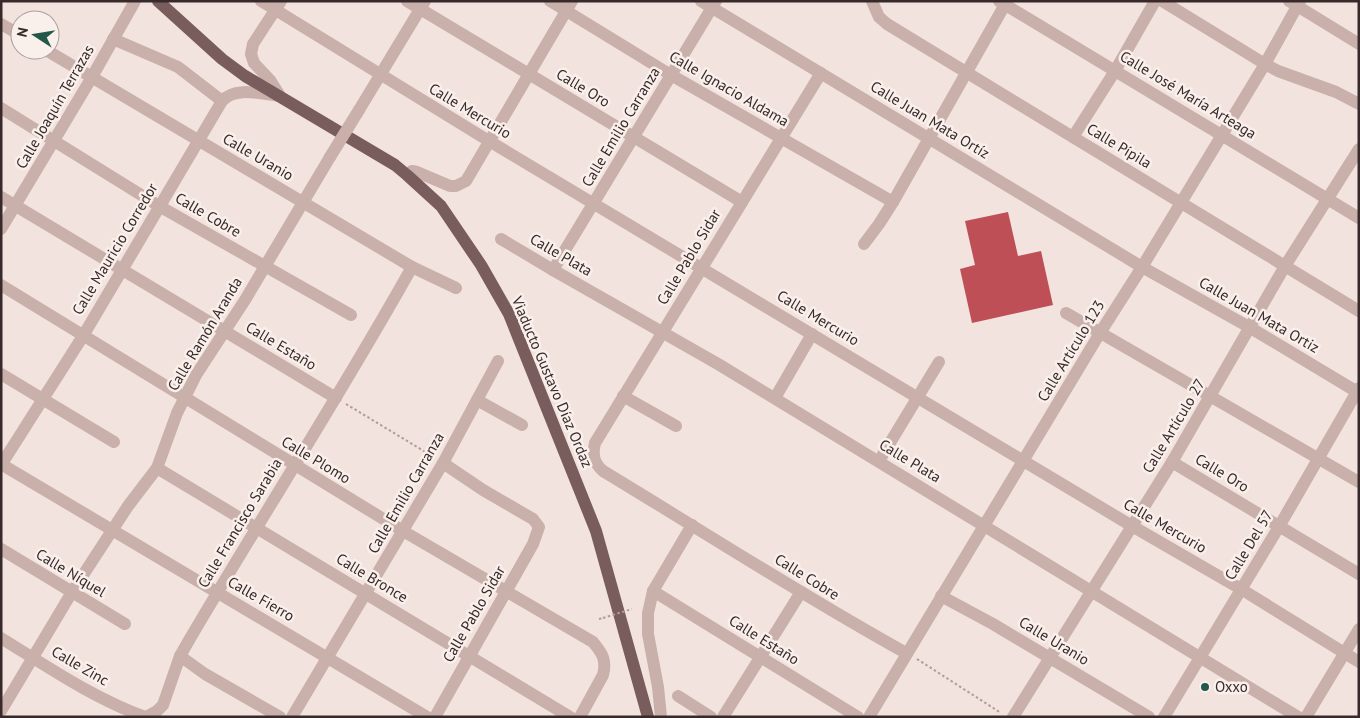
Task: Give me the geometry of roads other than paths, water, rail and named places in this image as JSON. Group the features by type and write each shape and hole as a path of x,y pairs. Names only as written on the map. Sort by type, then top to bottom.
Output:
{"main road":[{"name":"Viaducto Gustavo Díaz Ordaz","path":"158,1 222,59 245,76 395,165 441,206 460,231 509,314 596,532 648,717"}],"street":[{"name":"Calle Joaquín Terrazas","path":"1,229 92,77 134,1"},
{"name":"Calle Mercurio","path":"261,1 278,6 380,75 1132,526 1241,589 1359,662"},
{"name":"Calle Oro","path":"408,1 422,5 528,74 742,202"},
{"name":"Calle Ignacio Aldama","path":"550,1 569,6 671,75 893,202"},
{"name":"Calle Pípila","path":"872,1 879,17 887,24 1359,311"},
{"path":"1073,137 1155,1"},
{"path":"1162,1 1278,71 1336,92 1359,104"},
{"path":"864,244 893,202 930,138 1003,2"},
{"name":"Calle José María Arteaga","path":"1003,2 1359,218"},
{"name":"Calle Juan Mata Ortíz","path":"710,3 821,73 1142,267"},
{"name":"Calle Emilio Carranza","path":"553,270 671,75 710,3"},
{"path":"1295,3 1359,44"},
{"name":"Calle Artículo 123","path":"869,717 1100,333 1265,64 1295,3"},
{"name":"Calle Ramón Aranda","path":"1,711 72,592 156,468 184,398 196,375 225,332 422,5"},
{"path":"278,6 251,49 250,54 254,63 270,80 280,96"},
{"path":"407,175 412,171 417,172 450,186 456,186 466,181 569,6"},
{"path":"115,35 178,67 222,101 225,97 236,92 280,96"},
{"name":"Calle Uranio","path":"60,58 412,267 456,288"},
{"name":"Calle Pablo Sidar","path":"594,460 593,450 595,443 821,73"},
{"name":"Calle Mauricio Corredor","path":"1,464 83,336 222,101"},
{"name":"Calle Cobre","path":"1,108 159,206 351,315"},
{"name":"Calle Artículo 27","path":"1013,717 1172,462 1285,266 1359,149"},
{"name":"Calle Estaño","path":"1,198 336,398"},
{"name":"Calle Plata","path":"501,238 775,398 1298,717"},
{"name":"Calle Francisco Sarabia","path":"146,717 163,705 180,656 255,528 336,398 412,267"},
{"name":"Calle Juan Mata Ortiz","path":"1142,267 1358,391"},
{"name":"Calle Plomo","path":"1,285 402,532 593,642 602,653 605,667 580,717"},
{"path":"1066,313 1359,482"},
{"path":"775,398 812,334"},
{"name":"Calle Emilio Carranza","path":"292,717 443,463 498,361"},
{"path":"879,461 940,362"},
{"path":"1,374 114,442"},
{"name":"Calle Del 57","path":"1164,717 1280,526 1358,391"},
{"path":"624,396 676,426"},
{"path":"477,400 522,425"},
{"name":"Calle Cobre","path":"594,460 603,471 801,592 906,653"},
{"name":"Calle Oro","path":"1172,462 1359,574"},
{"name":"Calle Pablo Sidar","path":"435,717 533,544 539,527 534,519 483,490 443,463"},
{"name":"Calle Fierro","path":"1,464 427,717"},
{"name":"Calle Bronce","path":"156,468 570,717"},
{"path":"661,717 658,687 648,634 648,613 653,591 692,525"},
{"name":"Calle Níquel","path":"1,549 125,624"},
{"name":"Calle Estaño","path":"653,591 858,717"},
{"path":"723,717 801,592"},
{"name":"Calle Uranio","path":"941,596 1051,658 1149,717"},
{"path":"1306,717 1359,629"},
{"name":"Calle Zinc","path":"1,638 89,692 146,717"},
{"path":"180,656 205,674 280,717"},
{"path":"678,696 711,717"}],"place":[{"name":"Oxxo","path":"1205,687"}]}
